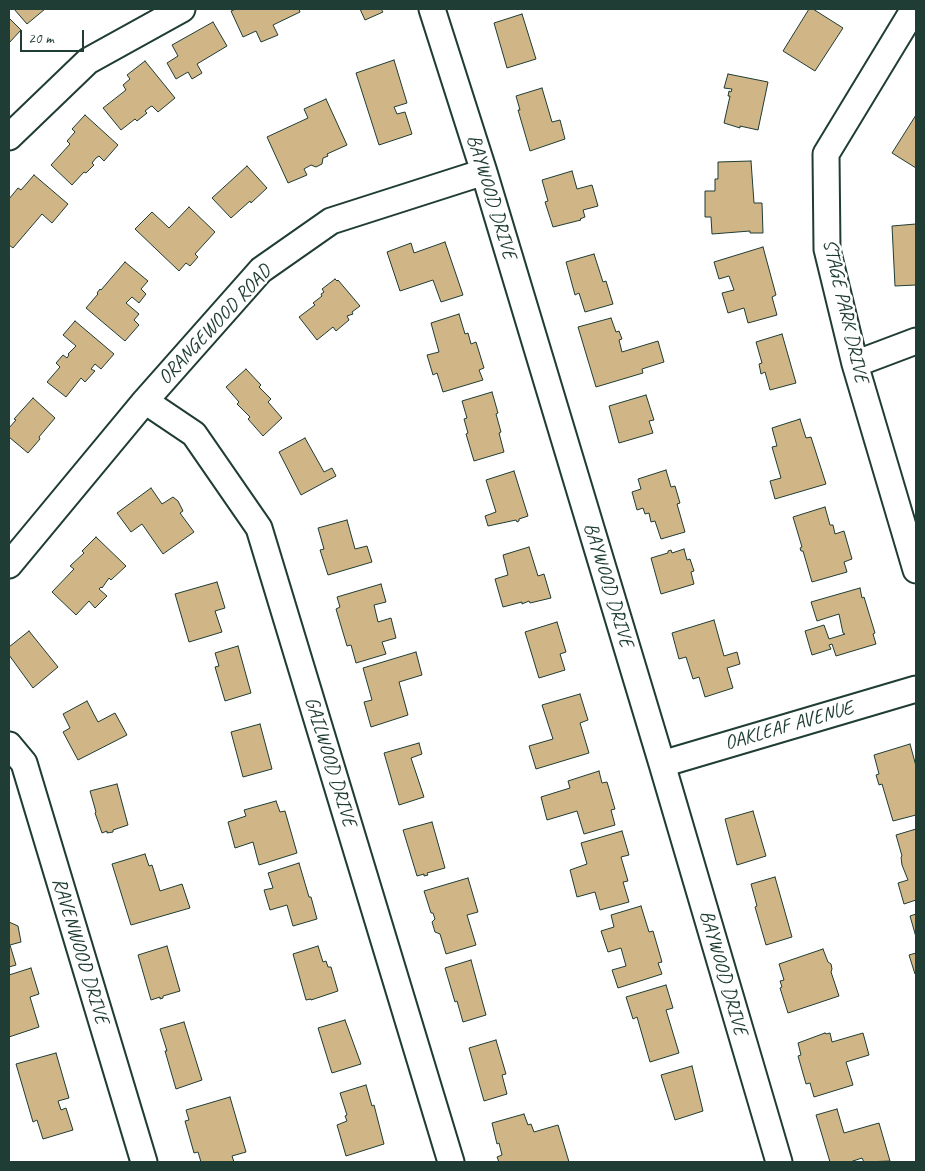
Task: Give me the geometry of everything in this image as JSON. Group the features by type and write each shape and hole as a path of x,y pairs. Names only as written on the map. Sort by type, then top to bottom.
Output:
{"street":[{"path":"9,137 88,61 182,9"},
{"name":"BAYWOOD DRIVE","path":"432,9 484,172 662,764 779,1162"},
{"name":"STAGE PARK DRIVE","path":"914,9 826,154 827,249 855,364 916,570"},
{"name":"ORANGEWOOD ROAD","path":"9,565 145,401 261,270 331,221 484,172"},
{"path":"855,364 916,340"},
{"name":"GAILWOOD DRIVE","path":"145,401 194,434 259,528 451,1162"},
{"name":"OAKLEAF AVENUE","path":"662,764 916,689"},
{"name":"RAVENWOOD DRIVE","path":"9,745 24,763 144,1162"}],"building":[{"path":"14,9 45,9 27,24"},
{"path":"236,9 299,9 300,12 273,25 278,35 261,42 256,31 243,37 231,11"},
{"path":"360,9 381,9 383,12 365,20"},
{"path":"809,9 813,9 843,28 815,71 783,51"},
{"path":"522,14 536,59 507,68 494,23"},
{"path":"9,18 21,30 9,43"},
{"path":"213,22 227,46 197,64 202,73 192,79 188,72 176,79 167,63 178,56 172,45"},
{"path":"394,60 407,103 394,107 397,114 405,112 412,134 379,145 356,73"},
{"path":"145,61 175,98 158,112 152,106 150,107 145,111 147,113 137,121 135,119 121,130 103,108 126,90 123,85 130,79 127,75"},
{"path":"728,74 768,82 758,130 740,126 740,128 724,123 730,96 728,96 729,91 731,92 732,89 724,88"},
{"path":"542,88 552,122 560,120 565,139 530,151 518,110 520,110 516,96"},
{"path":"326,99 347,145 327,154 328,156 323,158 322,164 316,167 311,165 304,169 307,175 288,183 267,137 308,118 304,109"},
{"path":"85,115 118,145 104,161 99,156 96,158 92,163 94,165 86,173 84,172 72,185 51,165 70,144 67,141 75,132 72,129"},
{"path":"916,115 916,168 892,153"},
{"path":"751,161 754,203 762,203 763,233 750,233 750,231 712,234 711,217 705,217 705,191 715,191 715,179 718,179 718,162"},
{"path":"247,166 267,188 231,218 212,198"},
{"path":"572,171 577,189 592,185 598,206 583,210 585,217 581,220 553,227 545,202 548,201 542,180"},
{"path":"34,175 68,204 52,223 42,214 13,248 9,245 9,199 18,188 21,190"},
{"path":"189,207 215,232 195,254 198,257 190,266 186,263 179,271 135,229 152,212 169,228"},
{"path":"916,224 916,285 895,286 892,226"},
{"path":"445,242 463,295 441,302 433,280 400,291 387,252 411,243 414,253"},
{"path":"763,247 776,295 772,297 777,315 748,323 744,308 728,313 722,293 734,290 729,276 719,279 714,262"},
{"path":"594,254 603,282 606,281 613,304 585,312 579,293 575,295 566,262"},
{"path":"125,262 148,281 141,289 146,294 139,303 132,297 126,303 139,314 134,320 139,325 125,341 86,308 100,289"},
{"path":"335,279 338,280 360,306 352,312 353,314 347,316 349,320 336,331 333,327 317,340 299,317 315,305 313,303 324,292 322,289"},
{"path":"459,314 465,334 468,333 471,344 476,342 484,368 479,370 483,380 443,392 437,373 433,375 427,355 439,352 431,323"},
{"path":"611,318 616,332 619,331 622,339 619,340 622,352 658,341 664,362 642,369 643,373 596,387 578,327"},
{"path":"75,321 114,354 101,369 95,364 91,369 95,371 85,382 81,378 66,397 47,382 60,367 56,363 63,355 67,358 68,354 76,346 63,335"},
{"path":"782,334 796,383 770,390 765,372 761,374 759,364 762,363 756,342"},
{"path":"246,369 261,385 259,387 271,399 268,402 282,418 263,436 248,419 250,417 237,404 239,402 226,387"},
{"path":"492,392 498,413 496,414 504,452 474,461 466,434 468,433 464,419 467,418 462,401"},
{"path":"646,395 654,420 649,421 653,433 619,443 609,406"},
{"path":"33,398 55,418 28,453 9,437 9,428 16,420 14,419"},
{"path":"800,419 806,438 811,437 826,484 775,499 770,481 781,478 772,447 777,446 772,428"},
{"path":"305,438 324,472 332,468 336,476 301,495 279,452"},
{"path":"666,470 671,487 675,486 680,503 677,504 685,532 661,539 655,521 651,522 649,513 645,514 643,508 637,510 632,492 641,489 638,479"},
{"path":"514,471 528,516 519,519 517,522 516,520 488,526 485,516 496,512 486,480"},
{"path":"151,488 162,504 173,497 178,501 183,511 180,513 194,532 163,554 142,524 131,532 117,513"},
{"path":"825,507 830,525 833,525 835,534 844,531 852,559 844,562 847,572 812,582 803,551 800,548 802,547 793,517"},
{"path":"347,520 355,549 367,546 372,562 328,575 320,550 324,549 318,528"},
{"path":"96,537 126,566 111,580 109,578 102,588 99,589 107,596 95,608 89,601 76,615 52,592 74,569 70,566 84,553 82,551"},
{"path":"529,547 538,576 544,574 551,598 503,607 495,579 508,575 503,555"},
{"path":"684,549 687,560 690,559 694,571 691,572 694,584 661,594 651,558 668,553 671,550 672,553"},
{"path":"217,582 225,608 215,611 222,632 189,642 175,594"},
{"path":"381,584 386,602 374,605 378,622 391,618 396,638 382,642 386,654 356,663 351,645 347,646 336,609 340,607 337,597"},
{"path":"860,588 875,633 873,634 876,644 836,656 832,644 829,645 831,649 812,655 805,631 824,625 829,639 845,634 843,633 839,614 817,621 811,602"},
{"path":"714,620 724,656 737,652 740,664 727,668 733,688 705,697 699,677 693,679 686,657 679,659 672,633"},
{"path":"557,622 566,652 560,654 565,670 539,678 525,632"},
{"path":"29,631 58,667 33,688 9,655 9,647"},
{"path":"238,646 251,693 225,701 215,667 219,666 215,653"},
{"path":"416,652 422,675 399,682 408,715 371,727 364,702 372,700 363,668"},
{"path":"580,694 588,720 580,723 589,753 536,769 529,746 553,739 542,705"},
{"path":"87,701 98,722 115,713 127,735 78,760 63,732 70,728 63,714"},
{"path":"260,724 272,769 243,777 231,732"},
{"path":"419,743 422,754 411,758 424,797 399,805 384,753"},
{"path":"910,744 916,766 916,815 893,821 882,784 879,785 876,775 879,774 874,755"},
{"path":"599,771 602,783 607,782 615,809 611,810 615,825 584,834 577,811 547,820 541,797 570,788 568,781"},
{"path":"117,784 128,825 113,830 113,832 107,833 107,831 102,833 90,791"},
{"path":"276,801 280,812 285,811 297,853 259,865 253,842 235,848 228,822 246,816 244,810"},
{"path":"753,811 766,856 737,865 725,819"},
{"path":"432,822 445,868 427,873 428,875 417,876 403,830"},
{"path":"916,829 916,900 904,904 898,883 908,880 902,865 902,856 896,835"},
{"path":"622,831 629,855 621,857 628,881 623,882 629,902 600,910 595,892 577,897 570,870 587,864 581,843"},
{"path":"145,854 149,866 152,865 160,891 182,884 190,908 131,925 112,864"},
{"path":"299,863 317,919 293,926 287,905 270,910 264,890 273,888 268,873"},
{"path":"775,877 792,937 766,945 755,907 757,906 751,884"},
{"path":"468,878 478,912 467,915 476,945 446,954 440,934 435,932 432,922 435,919 433,913 431,913 424,891"},
{"path":"641,906 649,932 653,931 662,962 658,963 662,974 618,988 612,970 626,966 621,948 608,952 601,931 614,927 611,915"},
{"path":"916,914 916,937 910,916"},
{"path":"9,922 18,926 21,942 10,945 16,965 9,967"},
{"path":"167,946 180,991 163,996 160,999 160,997 151,1000 138,955"},
{"path":"318,946 323,962 326,961 328,967 331,967 338,991 306,1000 293,954"},
{"path":"823,949 828,962 831,964 831,972 839,996 788,1013 780,988 782,987 780,981 784,980 779,964"},
{"path":"916,953 916,974 915,974 909,955"},
{"path":"471,960 486,1015 463,1022 445,968"},
{"path":"31,968 39,994 30,997 39,1027 9,1037 9,975"},
{"path":"666,985 673,1008 666,1010 679,1053 650,1062 637,1017 633,1019 626,997"},
{"path":"345,1020 361,1064 332,1073 318,1028"},
{"path":"184,1022 202,1080 176,1089 160,1029"},
{"path":"830,1033 832,1042 863,1033 869,1055 846,1062 853,1085 814,1097 810,1083 806,1084 798,1056 801,1055 798,1043"},
{"path":"496,1040 506,1074 502,1075 507,1094 484,1101 469,1048"},
{"path":"56,1053 69,1098 58,1101 61,1110 66,1108 73,1130 43,1139 37,1120 33,1122 16,1064"},
{"path":"692,1066 703,1111 675,1120 661,1075"},
{"path":"366,1085 372,1106 374,1105 384,1144 346,1156 337,1125 347,1121 340,1093"},
{"path":"230,1097 246,1152 232,1156 234,1162 201,1162 198,1152 194,1153 185,1121 189,1120 186,1110"},
{"path":"837,1109 844,1133 879,1123 890,1161 864,1162 862,1158 850,1162 830,1162 816,1115"},
{"path":"524,1114 528,1125 531,1124 534,1132 558,1125 569,1162 499,1162 497,1157 502,1155 492,1123"}]}
